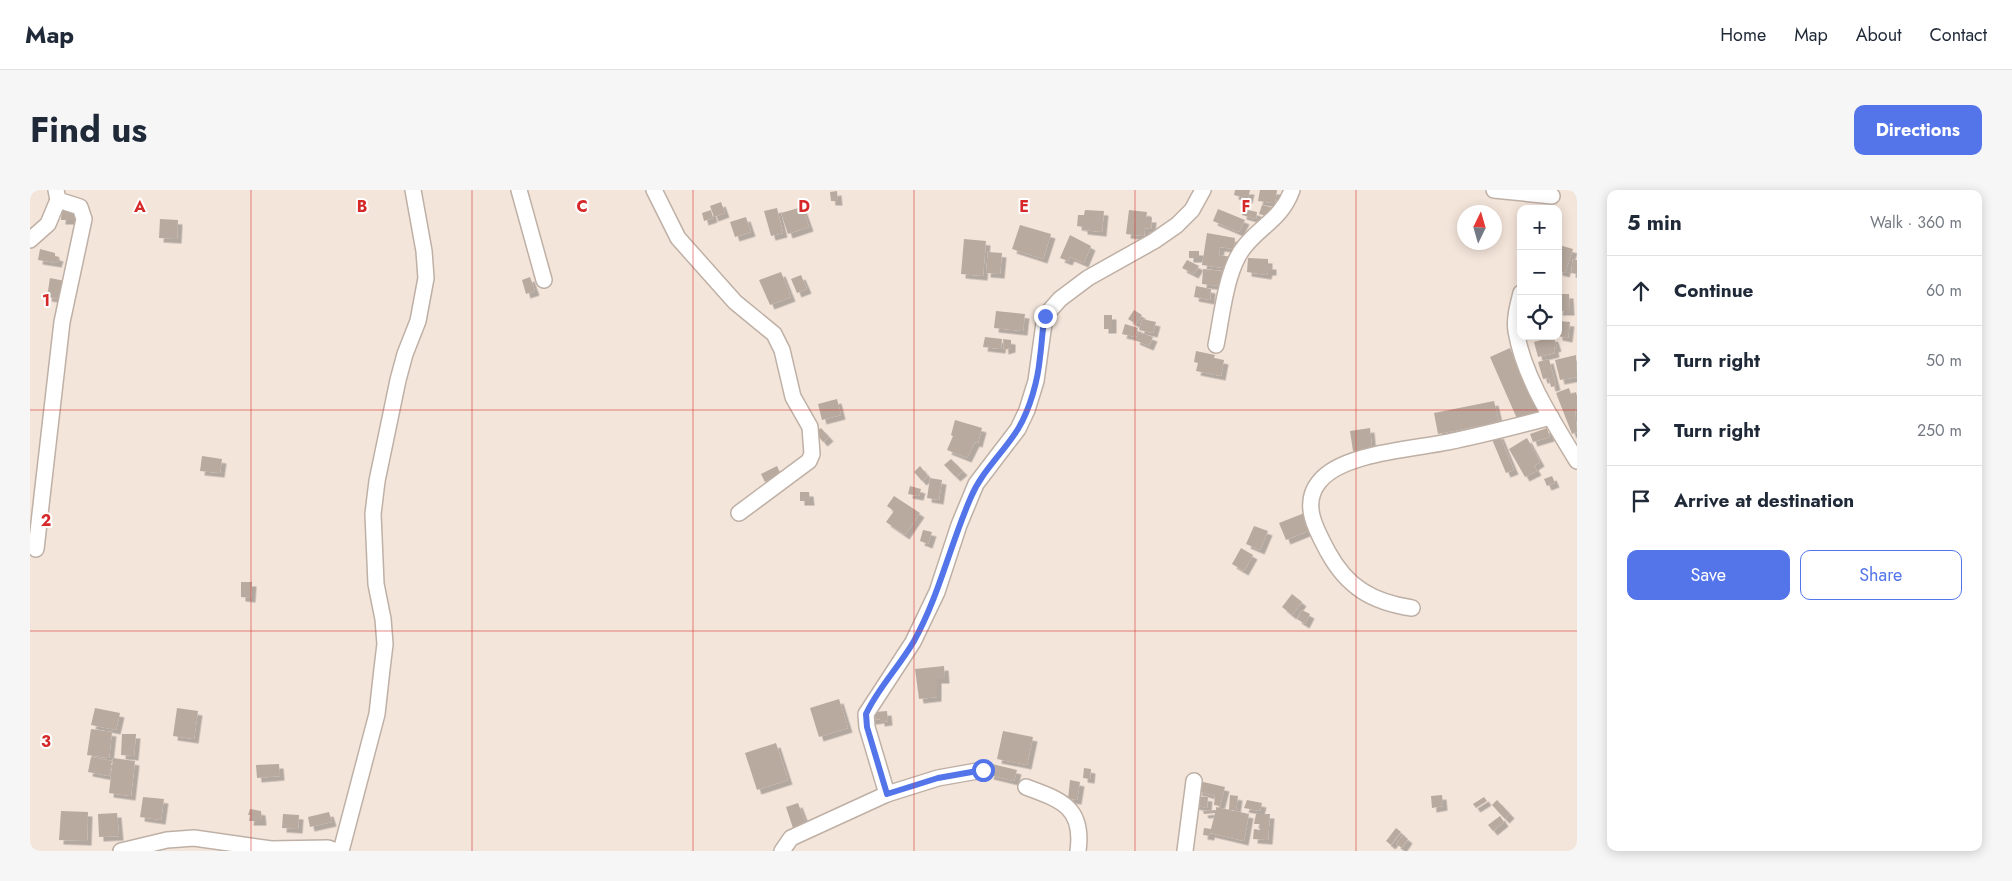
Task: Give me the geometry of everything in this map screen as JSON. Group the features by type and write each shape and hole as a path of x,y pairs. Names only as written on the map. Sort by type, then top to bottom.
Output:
{"street":[{"path":"341,851 377,714 382,669 384,635 376,584 373,514 377,481 398,380 405,354 418,321 426,278 424,251 414,190"},
{"path":"519,190 544,280"},
{"path":"654,190 678,238 735,302 774,334 782,350 794,397 810,427 812,454 809,461 738,513"},
{"path":"887,794 867,727 866,714 913,642 937,592 959,525 976,484 1018,429 1027,410 1041,356 1041,335 1045,316 1060,299 1088,278 1154,241 1178,225 1192,210 1203,190"},
{"path":"1216,345 1234,264 1245,246 1274,220 1292,190"},
{"path":"1494,190 1551,198"},
{"path":"30,240 48,224 57,195 80,207 84,219 62,322 36,549"},
{"path":"1521,295 1516,330 1524,359 1551,417 1577,461"},
{"path":"1412,608 1387,604 1342,576 1316,531 1310,508 1312,494 1319,481 1328,473 1338,468 1375,454 1448,442 1551,417"},
{"path":"1375,454 1382,439"},
{"path":"782,851 791,838 887,794 938,778 983,770"},
{"path":"1185,851 1194,780"},
{"path":"1026,787 1064,803 1078,821 1078,851"},
{"path":"121,851 167,840 194,838 271,849 328,848 336,851"}],"building":[{"path":"1235,190 1250,190 1248,199 1234,195"},
{"path":"1260,190 1277,190 1275,203 1258,201"},
{"path":"837,191 838,201 831,201 830,192"},
{"path":"721,202 725,213 714,217 710,206"},
{"path":"1262,205 1274,208 1271,217 1259,214"},
{"path":"802,207 809,227 788,234 781,213"},
{"path":"62,208 78,208 77,220 61,220"},
{"path":"777,208 783,233 771,236 764,211"},
{"path":"1218,209 1245,220 1239,232 1213,221"},
{"path":"1243,209 1257,212 1256,219 1242,215"},
{"path":"711,210 713,218 704,221 702,213"},
{"path":"1085,210 1104,211 1102,232 1083,230 1083,227 1077,226 1078,215 1084,215"},
{"path":"1129,210 1147,212 1146,218 1152,218 1151,229 1145,228 1144,236 1126,234"},
{"path":"746,217 751,232 735,237 730,222"},
{"path":"160,219 178,220 177,239 159,238"},
{"path":"1020,225 1051,234 1043,259 1012,249"},
{"path":"1207,233 1235,238 1234,249 1220,247 1219,255 1232,257 1231,269 1202,265"},
{"path":"1070,235 1091,246 1084,263 1070,257 1068,261 1060,258"},
{"path":"964,239 986,241 983,276 961,274"},
{"path":"1562,246 1573,249 1565,273 1562,272"},
{"path":"40,249 55,253 55,256 59,257 57,263 38,260"},
{"path":"1189,251 1199,251 1199,258 1189,258"},
{"path":"988,252 1002,253 1000,274 986,273"},
{"path":"1248,258 1268,259 1268,265 1272,265 1272,271 1268,271 1267,275 1247,272"},
{"path":"1573,259 1577,260 1577,274 1571,273"},
{"path":"1187,260 1199,266 1194,274 1182,268"},
{"path":"1203,269 1222,271 1221,286 1202,284"},
{"path":"781,272 791,297 770,305 759,280"},
{"path":"801,275 807,289 797,293 791,279"},
{"path":"530,277 535,291 526,294 522,280"},
{"path":"50,278 70,282 66,300 47,297"},
{"path":"1196,286 1211,289 1210,300 1194,297"},
{"path":"1562,294 1569,294 1570,311 1562,311"},
{"path":"1134,310 1142,315 1136,324 1128,319"},
{"path":"996,311 1025,314 1023,331 994,328"},
{"path":"1104,315 1112,315 1112,329 1104,329"},
{"path":"1142,319 1156,322 1153,333 1139,330"},
{"path":"1562,321 1570,322 1568,338 1562,337"},
{"path":"1125,324 1138,328 1135,337 1122,334"},
{"path":"1139,332 1153,337 1149,346 1135,340"},
{"path":"985,337 1002,339 1001,349 983,347"},
{"path":"1003,339 1011,340 1011,348 1004,350"},
{"path":"1555,340 1557,347 1554,348 1555,353 1538,357 1534,342"},
{"path":"1510,348 1538,412 1518,421 1490,357"},
{"path":"1196,351 1215,355 1214,358 1224,360 1221,376 1196,371 1198,363 1194,362"},
{"path":"1576,355 1577,377 1560,380 1555,360"},
{"path":"1549,359 1556,386 1551,387 1549,378 1543,379 1538,362"},
{"path":"1569,388 1571,394 1576,392 1577,396 1577,409 1575,409 1577,432 1572,434 1556,393"},
{"path":"837,399 841,415 822,420 818,404"},
{"path":"1494,401 1499,422 1438,434 1434,413"},
{"path":"955,420 982,428 978,443 975,442 967,458 947,450 953,436 951,435"},
{"path":"821,428 829,437 823,442 815,432"},
{"path":"1370,428 1372,448 1353,451 1350,431"},
{"path":"1547,428 1550,437 1533,442 1530,434"},
{"path":"1499,434 1514,470 1506,473 1491,437"},
{"path":"1527,438 1540,462 1534,466 1537,471 1525,477 1509,449"},
{"path":"202,456 222,459 220,473 200,471"},
{"path":"951,459 963,471 956,477 944,465"},
{"path":"777,466 781,475 765,482 761,474"},
{"path":"920,466 928,476 922,481 914,472"},
{"path":"1552,476 1555,483 1547,486 1544,479"},
{"path":"930,478 942,480 939,500 927,498"},
{"path":"910,486 921,489 919,496 908,494"},
{"path":"800,492 809,492 810,501 800,501"},
{"path":"894,496 920,513 905,535 886,522 894,511 887,506"},
{"path":"1307,512 1313,529 1286,540 1279,523"},
{"path":"1254,526 1268,531 1260,550 1246,544"},
{"path":"923,530 932,532 928,544 920,541"},
{"path":"1241,548 1253,555 1244,571 1232,564"},
{"path":"241,582 252,582 251,598 241,597"},
{"path":"1292,594 1302,602 1292,615 1282,607"},
{"path":"1302,610 1310,614 1305,624 1297,619"},
{"path":"944,666 945,679 937,679 937,697 919,699 915,669"},
{"path":"839,699 848,728 819,737 810,708"},
{"path":"95,708 120,713 116,730 91,725"},
{"path":"177,708 198,711 194,739 173,736"},
{"path":"887,711 888,721 880,722 880,719 864,721 864,713"},
{"path":"91,729 112,732 109,758 87,755"},
{"path":"1003,731 1033,737 1027,765 997,759"},
{"path":"122,734 136,734 134,756 121,755"},
{"path":"776,743 788,780 757,790 745,753"},
{"path":"91,757 112,761 109,776 88,772"},
{"path":"113,758 135,761 131,796 109,793"},
{"path":"279,764 280,776 257,778 256,765"},
{"path":"992,764 1017,770 1014,781 989,775"},
{"path":"1084,768 1091,769 1090,779 1083,778"},
{"path":"1070,780 1080,782 1077,800 1068,799"},
{"path":"1199,781 1225,787 1220,806 1214,805 1215,796 1197,791"},
{"path":"1230,795 1238,796 1236,810 1229,810"},
{"path":"1442,795 1443,806 1432,808 1431,796"},
{"path":"1196,796 1208,797 1207,808 1194,805"},
{"path":"143,797 164,799 161,820 140,817"},
{"path":"1484,797 1487,801 1476,808 1473,804"},
{"path":"1247,800 1262,803 1260,811 1244,808"},
{"path":"1497,800 1510,814 1505,819 1492,805"},
{"path":"798,803 806,824 793,828 786,807"},
{"path":"1216,807 1249,814 1244,841 1210,833 1210,836 1203,835 1204,828 1211,829 1215,813 1204,814 1203,811 1216,810"},
{"path":"250,809 261,811 262,821 249,821"},
{"path":"61,811 88,812 87,841 59,840"},
{"path":"329,812 332,822 310,827 308,817"},
{"path":"117,813 119,836 99,837 98,814"},
{"path":"283,814 299,815 298,829 282,828"},
{"path":"1256,814 1270,814 1268,840 1253,839 1254,829 1260,830 1260,824 1254,824"},
{"path":"1500,816 1504,822 1493,831 1488,825"},
{"path":"1396,828 1401,832 1391,845 1386,841"},
{"path":"1403,835 1408,839 1402,848 1396,844"}],"route":[{"path":"983,770 938,778 887,794 867,727 866,714 870,704 913,642 937,592 959,525 976,484 1018,429 1027,410 1041,356 1041,335 1045,316"}]}
